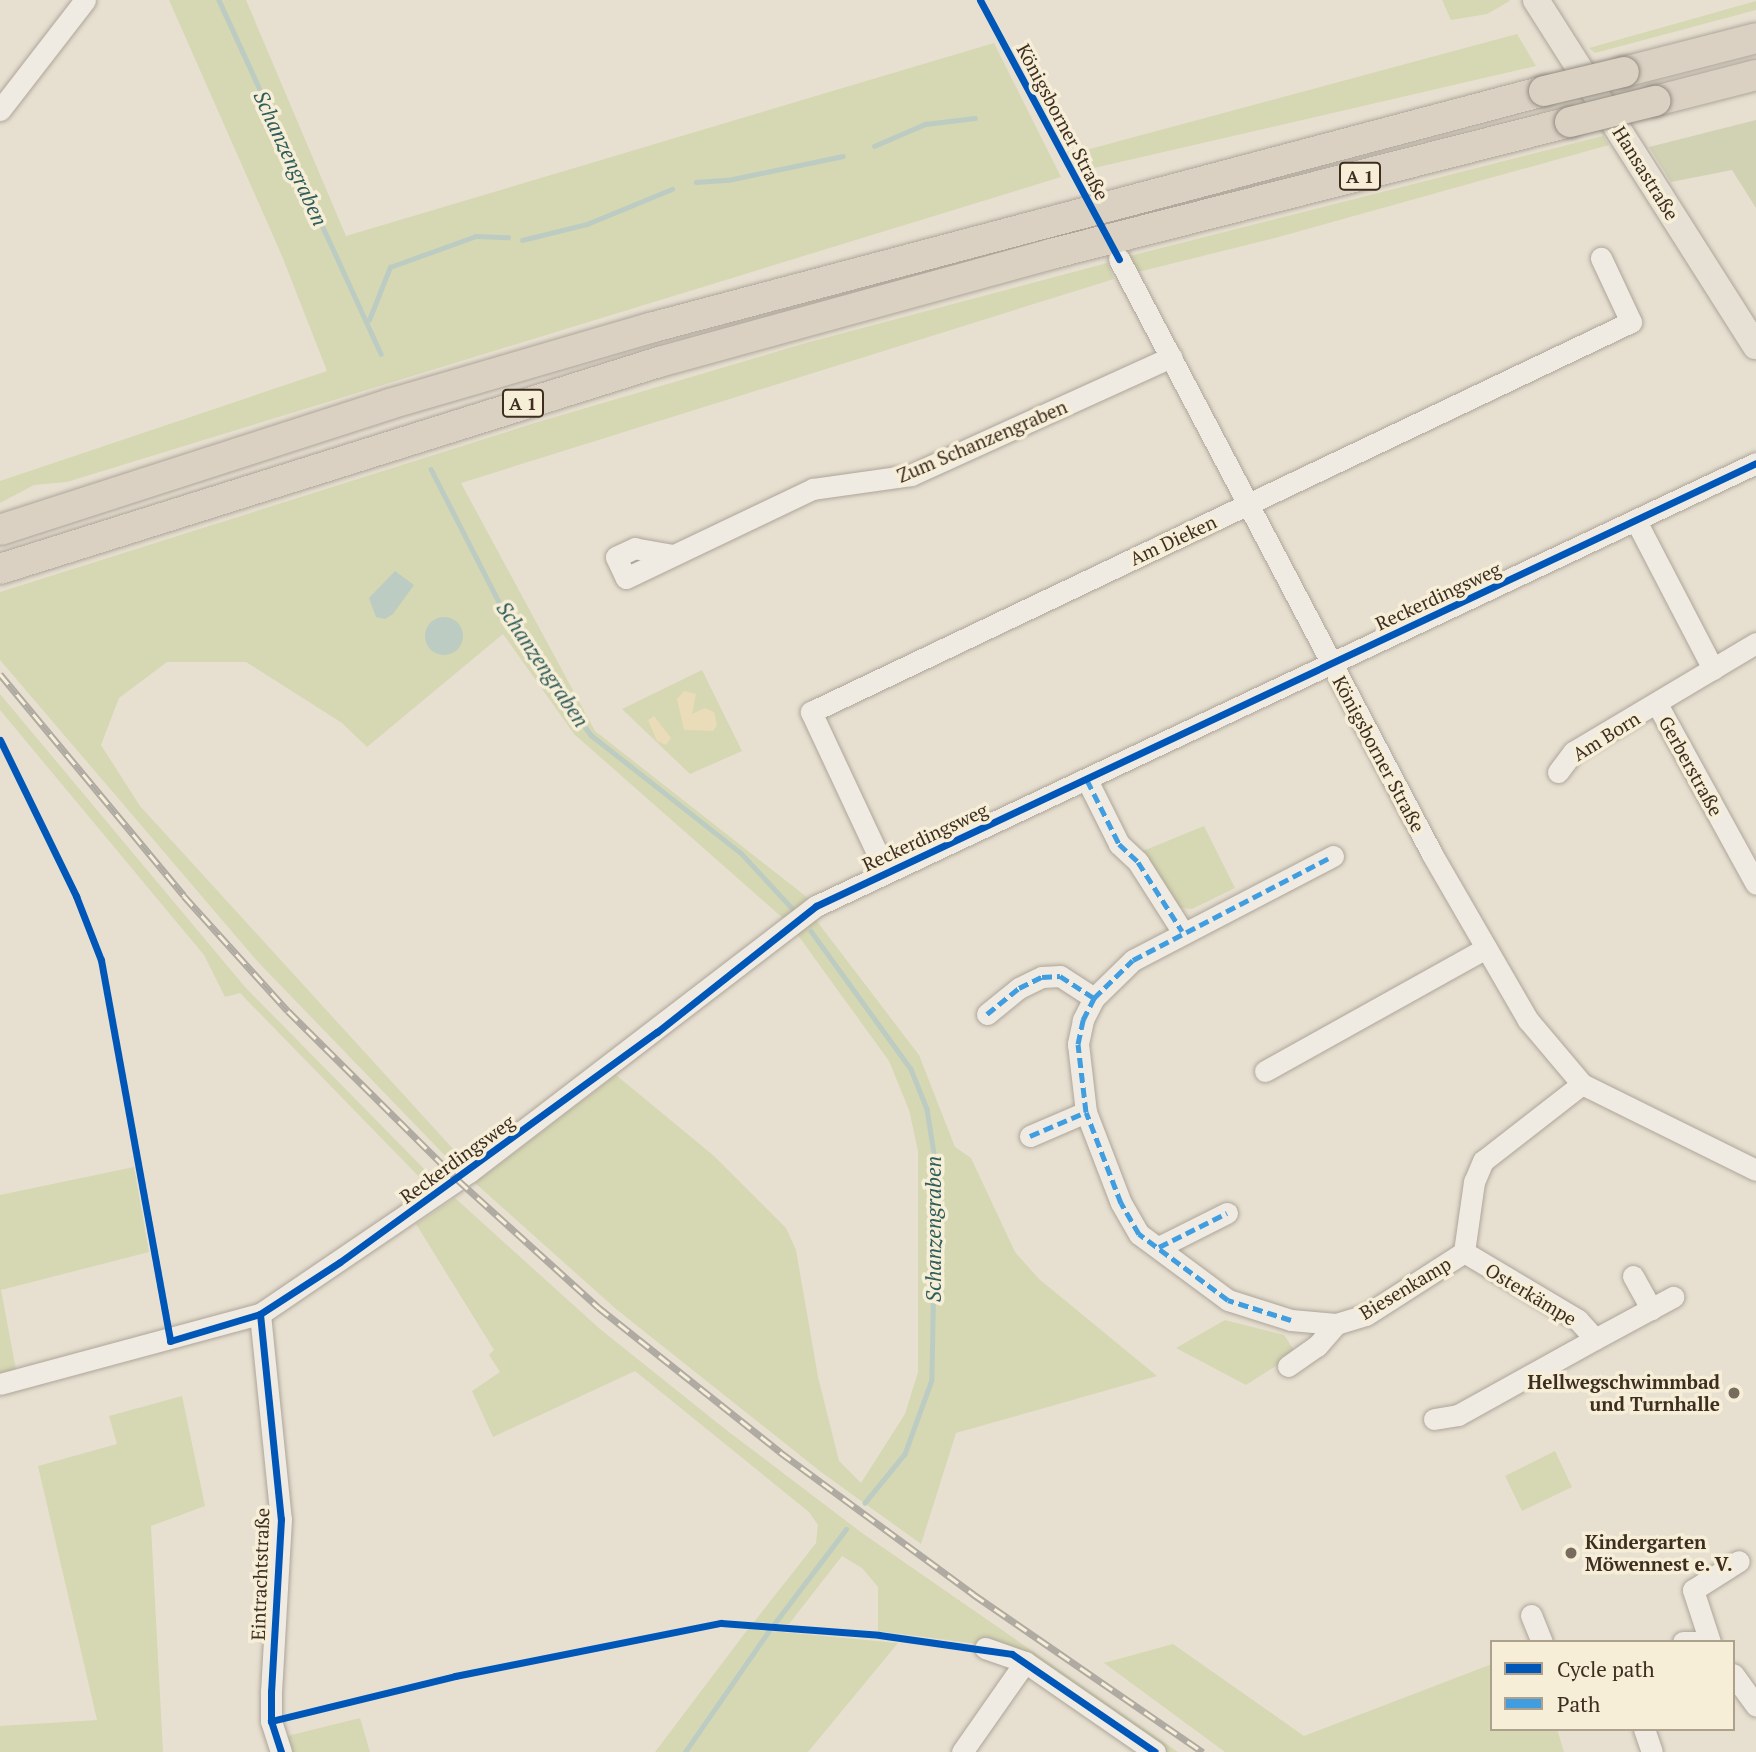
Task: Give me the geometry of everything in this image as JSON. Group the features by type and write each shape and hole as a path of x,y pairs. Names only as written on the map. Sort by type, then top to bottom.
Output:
{"highway":[{"name":"A 1","path":"0,530 403,400 1035,223 1756,38"},
{"name":"A 1","path":"0,569 554,394 1051,254 1756,75"}],"main road":[{"name":"Hansastraße","path":"1536,0 1756,346"}],"street":[{"path":"0,110 85,0"},
{"name":"Königsborner Straße","path":"1119,258 1331,664 1528,1020 1582,1084 1756,1170"},
{"name":"Am Dieken","path":"886,872 811,712 1631,322 1601,258"},
{"name":"Zum Schanzengraben","path":"673,555 813,489 911,475 1171,357"},
{"name":"Reckerdingsweg","path":"0,1384 260,1314 469,1172 810,911 886,872 1756,463"},
{"path":"1636,521 1713,669"},
{"name":"Gerberstraße","path":"1756,643 1657,704 1756,884"},
{"name":"Am Born","path":"1558,772 1573,752 1657,704"},
{"path":"1087,779 1119,844 1138,862 1182,931"},
{"name":"Biesenkamp","path":"1333,856 1182,931 1133,960 1094,998 1083,1020 1078,1044 1086,1112 1121,1203 1139,1234 1159,1247 1199,1283 1228,1300 1291,1320 1336,1324 1366,1315 1464,1252 1474,1182 1483,1161 1582,1084"},
{"path":"1265,1071 1486,948"},
{"path":"987,1014 1019,988 1042,977 1060,976 1094,998"},
{"path":"1030,1136 1086,1112"},
{"path":"1159,1247 1227,1213"},
{"name":"Osterkämpe","path":"1464,1252 1578,1320 1595,1339"},
{"path":"1633,1276 1651,1309"},
{"name":"Osterkämpe","path":"1434,1419 1458,1415 1672,1297"},
{"name":"Eintrachtstraße","path":"260,1314 281,1519 271,1721 281,1752"},
{"name":"Biesenkamp","path":"1289,1366 1317,1346 1336,1324"},
{"path":"1709,1640 1693,1590 1739,1561"},
{"path":"1531,1615 1541,1640"},
{"path":"985,1648 1025,1662 1155,1752"},
{"path":"961,1752 1025,1662"},
{"path":"1735,1677 1756,1706"},
{"path":"1645,1731 1652,1752"}],"green space":[{"path":"169,0 246,0 346,236 994,43 1061,177 67,482 34,485 0,503 0,481 327,371 282,256"},
{"path":"1442,0 1510,1 1487,14 1451,20"},
{"path":"1756,1 1756,10 1595,53 1589,48"},
{"path":"1517,34 1536,66 1094,168 1086,150"},
{"path":"1756,120 1756,208 1732,170 1671,182 1649,147"},
{"path":"1603,136 1609,145 1275,238 1138,272 1130,256"},
{"path":"1107,263 1114,279 461,483 595,731 808,898 785,920 574,734 503,634 367,747 342,723 246,662 167,662 119,698 101,745 140,806 465,1162 457,1168 258,962 0,660 0,592 535,423 806,343"},
{"path":"702,670 742,751 690,774 622,709"},
{"path":"0,694 245,987 436,1181 429,1187 240,993 225,997 204,955 0,710"},
{"path":"1204,826 1235,888 1192,909 1182,908 1171,901 1143,851"},
{"path":"816,920 919,1055 955,1147 971,1158 1015,1252 1039,1279 1157,1376 956,1433 921,1544 821,1472 616,1309 475,1183 616,1075 714,1156 786,1228 796,1250 818,1377 839,1461 861,1483 905,1414 918,1372 918,1151 909,1110 889,1061 797,934"},
{"path":"134,1167 149,1252 1,1290 16,1370 0,1375 0,1195"},
{"path":"455,1198 600,1329 725,1429 862,1533 1178,1752 1163,1752 1009,1648 878,1631 878,1587 862,1568 842,1556 789,1624 754,1622 816,1543 818,1525 809,1512 635,1371 493,1437 472,1391 500,1372 489,1355 494,1350 416,1224"},
{"path":"1225,1320 1284,1335 1296,1353 1246,1385 1176,1348"},
{"path":"182,1396 205,1506 151,1526 163,1752 0,1752 0,1726 97,1720 38,1466 117,1444 109,1416"},
{"path":"1555,1451 1572,1487 1522,1511 1505,1476"},
{"path":"748,1629 898,1643 808,1752 655,1752"},
{"path":"1173,1644 1304,1736 1490,1665 1490,1731 1558,1731 1564,1752 1225,1752 1104,1663"},
{"path":"360,1718 370,1752 290,1752 287,1736"}],"sand":[{"path":"684,691 696,694 692,714 705,708 714,712 717,725 713,731 684,730 677,699"},
{"path":"654,716 671,738 666,745 657,741 648,720"}],"shaded area":[{"path":"395,571 414,585 393,614 385,619 376,617 369,598"},
{"path":"444,617 457,623 463,636 457,649 444,655 431,649 425,636 431,623"}],"waterway":[{"name":"Schanzengraben","path":"219,0 381,354"},
{"path":"874,146 925,124 975,118"},
{"path":"696,182 728,180 843,156"},
{"path":"522,240 587,224 672,189"},
{"path":"369,320 390,267 476,236 508,237"},
{"name":"Schanzengraben","path":"431,469 512,627 591,735 741,853 791,907"},
{"name":"Schanzengraben","path":"811,931 911,1069 927,1109 936,1166 932,1380 905,1454 865,1503"},
{"name":"Schanzengraben","path":"774,1624 846,1529"},
{"name":"Schanzengraben","path":"685,1752 768,1632"}],"railway":[{"path":"0,674 184,896 288,1011 458,1180 598,1307 780,1452 973,1594 1203,1752"}],"marked path":[{"path":"1087,780 1119,844 1138,862 1182,931"},
{"path":"1291,1320 1228,1300 1139,1234 1121,1203 1086,1112 1078,1044 1083,1020 1094,998 1133,960 1333,856"},
{"path":"987,1014 1019,988 1042,977 1060,976 1094,998"},
{"path":"1030,1136 1086,1112"},
{"path":"1159,1247 1227,1213"}],"cycle path":[{"path":"980,0 1119,259"},
{"path":"0,740 76,896 101,960 170,1341 260,1314 340,1262 657,1032 816,906 1756,463"},
{"path":"260,1314 281,1519 271,1691 271,1721 281,1752"},
{"path":"271,1721 455,1676 721,1623 879,1635 1012,1654 1155,1752"}],"place":[{"name":"Hellwegschwimmbad und Turnhalle","path":"1734,1393"},
{"name":"Kindergarten Möwennest e. V.","path":"1571,1553"}]}
